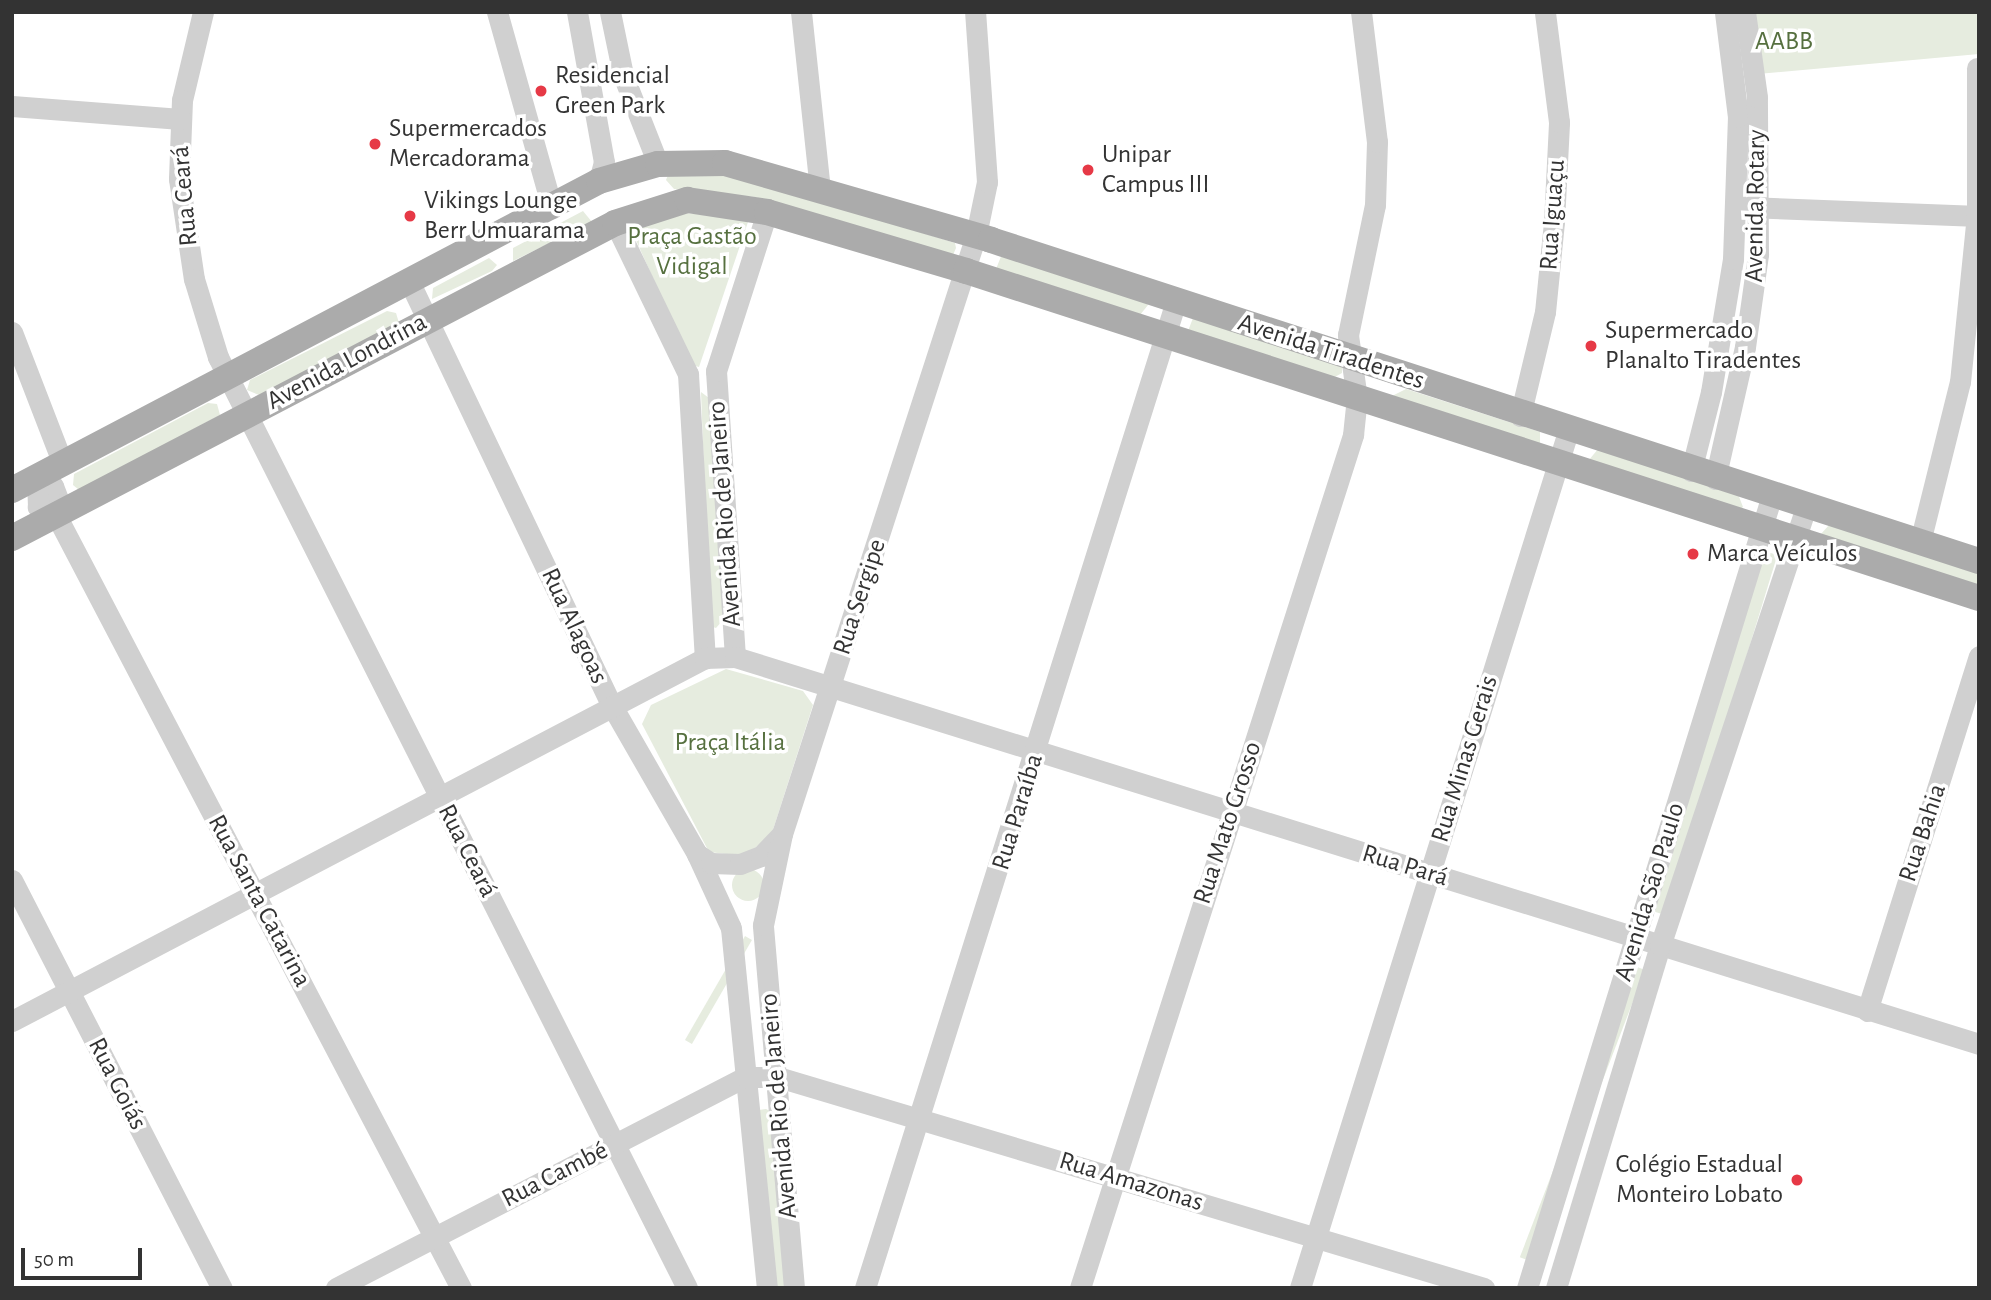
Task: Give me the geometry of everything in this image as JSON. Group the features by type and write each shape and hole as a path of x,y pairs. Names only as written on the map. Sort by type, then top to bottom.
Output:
{"main road":[{"name":"Avenida Tiradentes","path":"669,164 725,163 976,235 1350,356 1568,432 1979,561"},
{"name":"Avenida Londrina","path":"12,490 496,239 599,181 669,164"},
{"path":"599,181 615,223"},
{"name":"Avenida Londrina","path":"12,538 615,223 687,200"},
{"name":"Avenida Tiradentes","path":"687,200 767,212 966,271 1557,466 1979,598"},
{"path":"496,239 512,275"}],"street":[{"name":"Rua Ceará","path":"203,12 180,119 179,178 189,255 227,377 687,1288"},
{"path":"498,12 552,208"},
{"path":"577,12 604,162 599,181"},
{"path":"610,12 623,75 669,164"},
{"path":"801,12 820,189"},
{"name":"Rua Sergipe","path":"763,925 782,834 976,235 987,182 975,12"},
{"name":"Rua Mato Grosso","path":"1080,1288 1353,435 1357,399 1348,335 1375,205 1377,142 1361,12"},
{"name":"Rua Iguaçu","path":"1520,416 1543,323 1554,222 1559,122 1545,12"},
{"name":"Avenida Rotary","path":"1703,475 1736,207 1738,117 1725,12"},
{"name":"Avenida Rotary","path":"1703,475 1747,334 1759,208 1757,97 1745,12"},
{"path":"1920,542 1970,384 1978,216 1977,68"},
{"path":"12,106 180,119"},
{"path":"1736,207 1978,216"},
{"path":"615,223 688,374 716,371 767,212"},
{"name":"Rua Alagoas","path":"410,283 612,706 697,854 731,928"},
{"name":"Rua Paraíba","path":"865,1288 922,1120 1176,301"},
{"path":"12,332 63,464"},
{"name":"Avenida Rio de Janeiro","path":"716,371 735,657"},
{"name":"Avenida Rio de Janeiro","path":"688,374 705,658"},
{"name":"Rua Minas Gerais","path":"1300,1288 1568,432"},
{"name":"Rua Santa Catarina","path":"37,478 38,507 56,514 461,1288"},
{"name":"Avenida São Paulo","path":"1527,1288 1773,495"},
{"name":"Avenida São Paulo","path":"1556,1288 1660,946 1806,507"},
{"name":"Rua Bahia","path":"1867,1011 1979,656"},
{"name":"Rua Pará","path":"705,658 735,657 1979,1044"},
{"path":"12,1021 705,658"},
{"path":"697,854 711,863 740,864 761,856 782,834"},
{"name":"Rua Goiás","path":"12,880 222,1288"},
{"path":"731,928 763,925"},
{"name":"Avenida Rio de Janeiro","path":"763,925 778,1077 793,1288"},
{"name":"Avenida Rio de Janeiro","path":"731,928 767,1288"},
{"name":"Rua Cambé","path":"336,1288 745,1077 778,1077"},
{"name":"Rua Amazonas","path":"778,1077 1484,1288"}],"green space":[{"name":"AABB","path":"1749,12 1979,12 1979,54 1758,74"},
{"path":"730,173 955,243 956,248 953,255 755,197 674,189 666,180 668,175"},
{"path":"583,211 592,222 513,261 513,248"},
{"name":"Praça Gastão Vidigal","path":"664,211 749,219 699,367 692,365 631,229"},
{"path":"1002,254 1146,300 1148,305 1140,315 996,269"},
{"path":"489,258 497,265 492,271 432,299 433,288"},
{"path":"387,311 396,313 399,323 259,395 247,390 250,380"},
{"path":"1193,318 1342,367 1342,373 1333,378 1188,331"},
{"path":"1406,389 1540,432 1540,445 1392,396"},
{"path":"701,392 709,398 723,620 716,628 710,626"},
{"path":"208,403 217,404 220,415 79,490 73,485 74,474"},
{"path":"1598,449 1738,494 1743,507 1738,511 1589,460"},
{"path":"1830,524 1979,573 1979,585 1820,535"},
{"path":"1764,551 1777,555 1667,916 1654,912"},
{"name":"Praça Itália","path":"726,669 803,691 813,705 771,836 744,856 709,852 642,724 651,705"},
{"path":"748,869 760,873 764,885 760,897 748,901 736,897 732,885 736,873"},
{"path":"745,936 752,940 692,1044 685,1040"},
{"path":"1632,965 1645,970 1533,1262 1520,1257"},
{"path":"759,1110 772,1112 789,1288 774,1288"}],"place":[{"name":"Residencial Green Park","path":"541,91"},
{"name":"Supermercados Mercadorama","path":"375,144"},
{"name":"Unipar Campus III","path":"1088,170"},
{"name":"Vikings Lounge Berr Umuarama","path":"410,216"},
{"name":"Supermercado Planalto Tiradentes","path":"1591,346"},
{"name":"Marca Veículos","path":"1693,554"},
{"name":"Colégio Estadual Monteiro Lobato","path":"1797,1180"}]}
